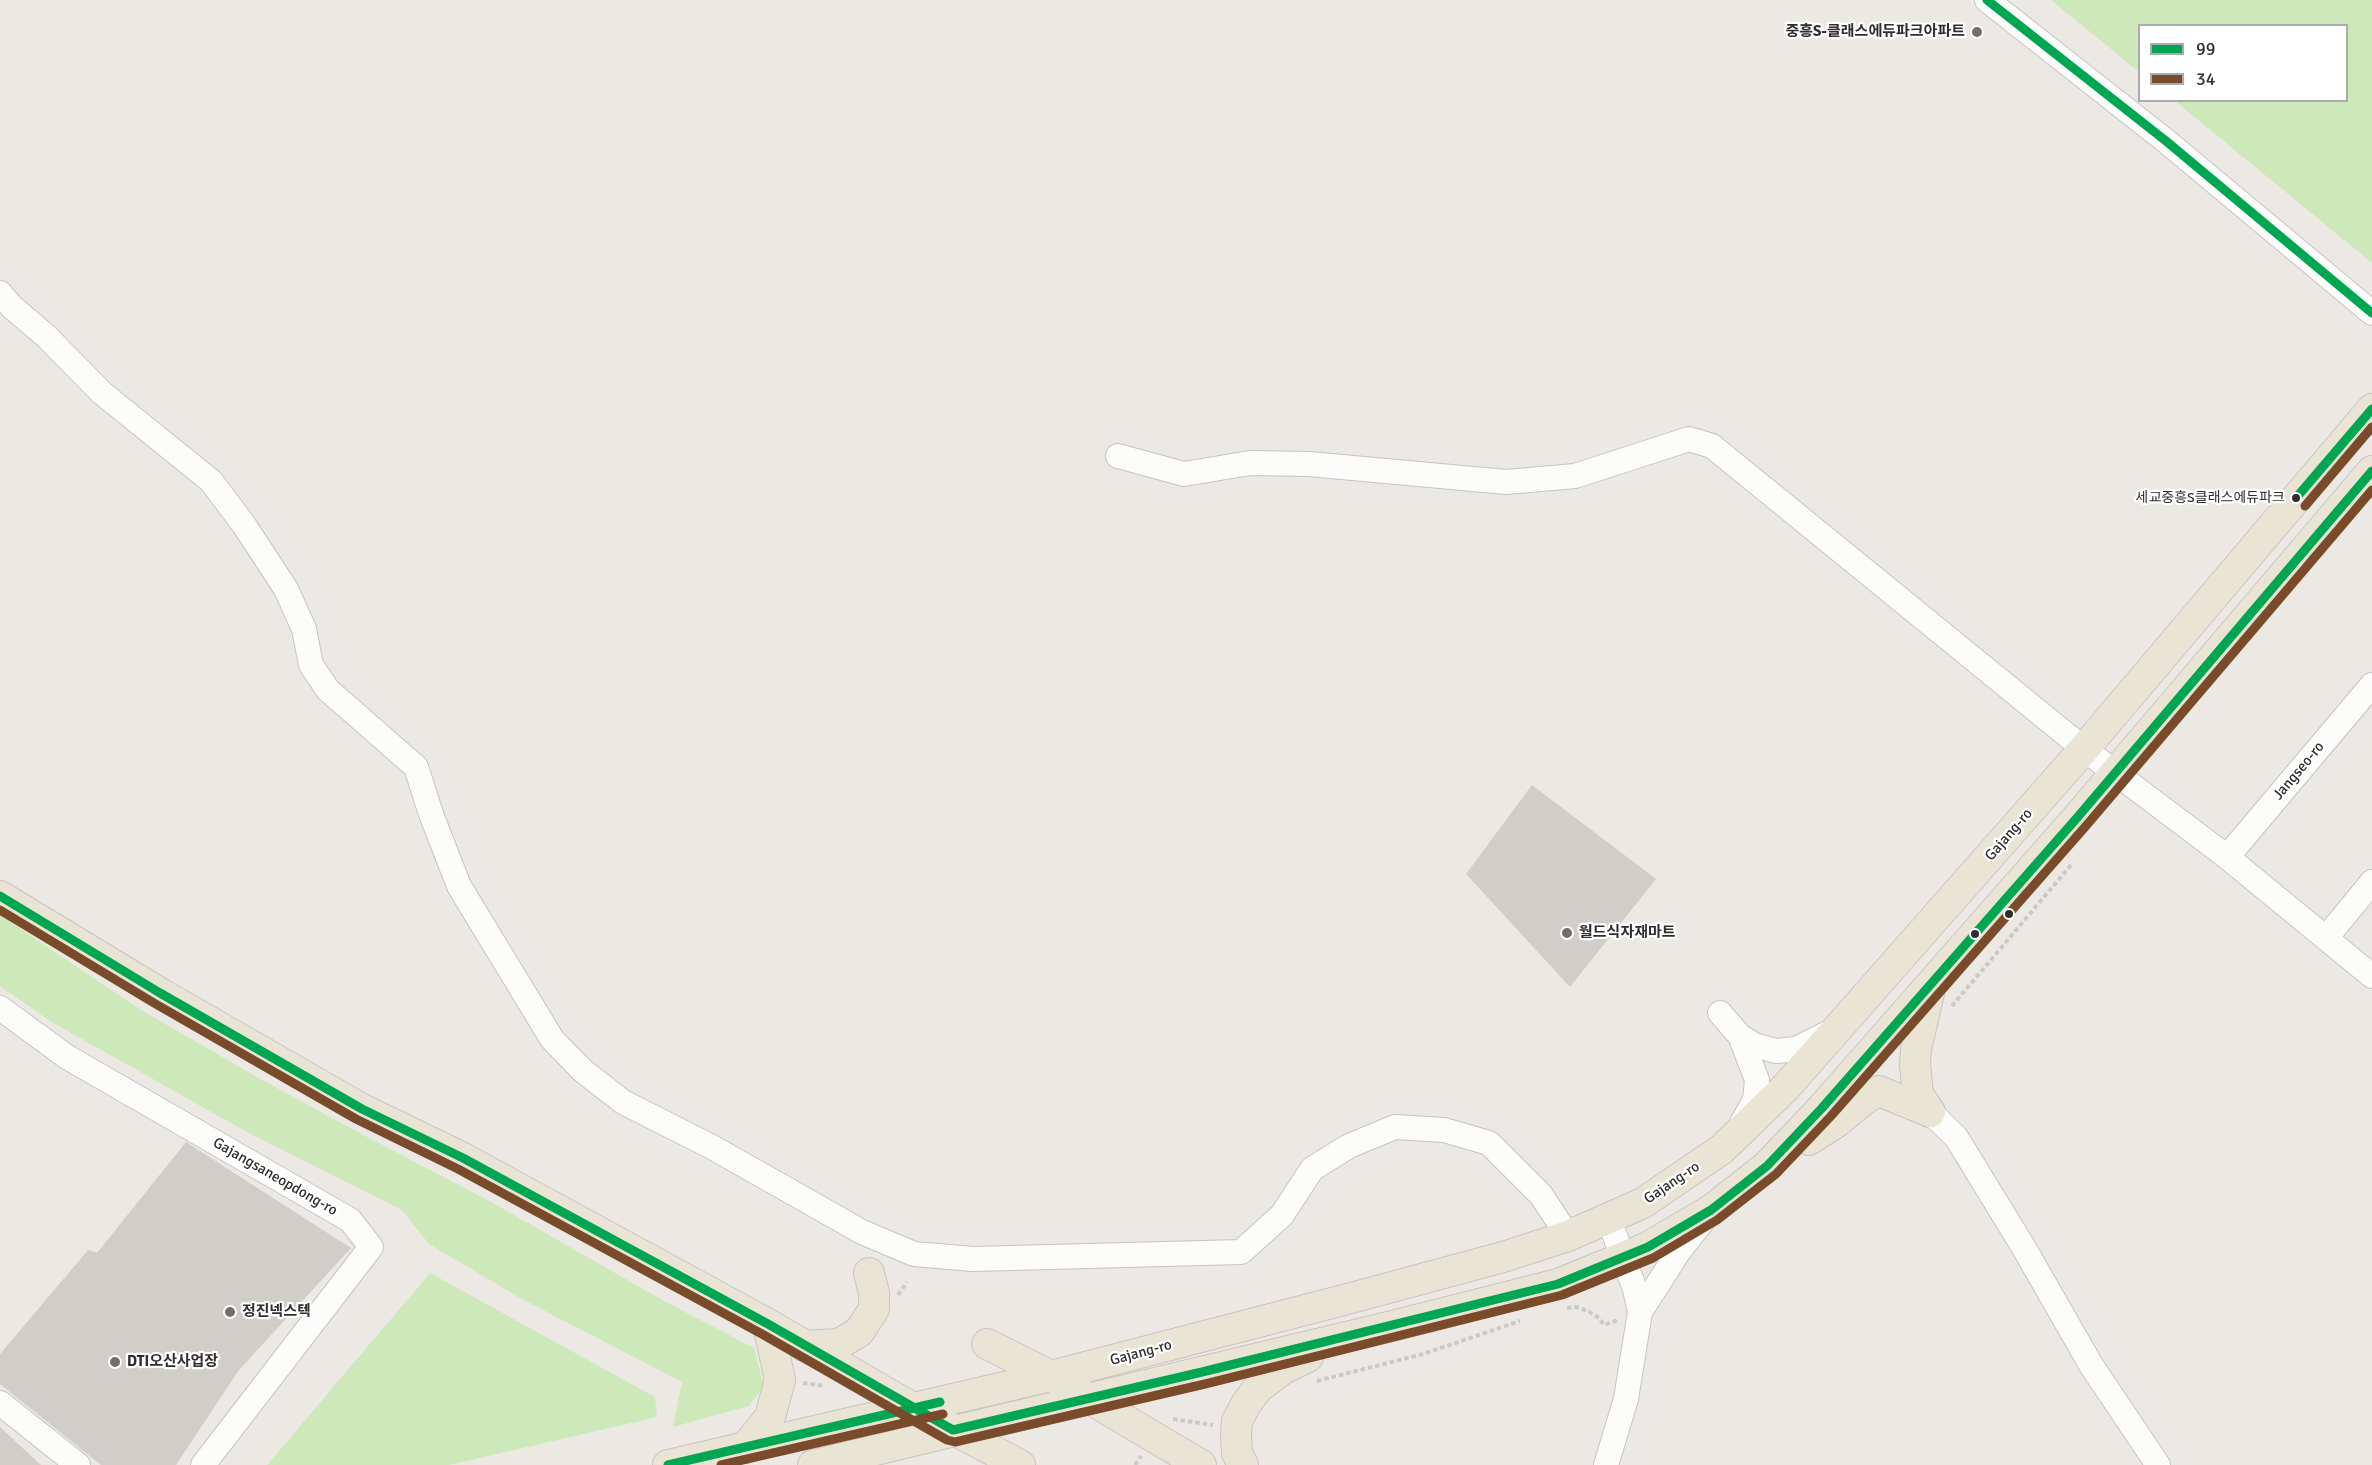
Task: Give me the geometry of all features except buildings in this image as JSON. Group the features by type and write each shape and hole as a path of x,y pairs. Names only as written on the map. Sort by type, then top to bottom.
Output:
{"main road":[{"name":"Gajang-ro","path":"668,1465 1051,1376 1367,1294 1568,1236 1609,1220 1643,1203 1722,1149 1786,1087 2084,749 2372,409"},
{"name":"Gajang-ro","path":"813,1465 1558,1284 1624,1258 1677,1232 1711,1210 1767,1166 1822,1108 2115,773 2372,471"},
{"path":"0,896 160,993 362,1109 463,1158 768,1323 913,1408 964,1427 1020,1465"},
{"path":"1930,1113 1918,1094 1915,1065 1916,1048 1931,984"},
{"path":"1767,1166 1838,1122 1866,1098 1880,1091 1930,1113"},
{"path":"804,1346 839,1344 859,1332 874,1309 874,1293 869,1273"},
{"path":"745,1448 770,1417 780,1380 768,1323"},
{"path":"1243,1465 1237,1453 1238,1421 1246,1404 1258,1388 1283,1369 1314,1354 1392,1326"},
{"path":"964,1427 995,1389 998,1365 987,1344 1051,1376 1202,1465"}],"street":[{"path":"1987,0 2166,141 2372,314"},
{"path":"0,293 102,393 212,481 286,589 304,629 311,666 328,690 416,767 431,814 459,886 552,1039 582,1070 623,1102 712,1147 862,1232 914,1254 973,1259 1241,1252 1282,1215 1311,1169 1349,1146 1395,1127 1444,1130 1489,1143 1541,1195 1568,1236"},
{"path":"1118,456 1184,474 1250,463 1309,464 1506,482 1575,476 1689,439 1712,446 2084,749 2227,857 2372,976"},
{"name":"Jangseo-ro","path":"2227,857 2372,685"},
{"path":"2326,938 2372,882"},
{"name":"Gajangsaneopdong-ro","path":"0,1008 67,1057 350,1220 371,1247 203,1465"},
{"path":"1720,1013 1740,1036 1754,1045 1776,1051 1796,1049 1839,1027"},
{"path":"1722,1149 1742,1124 1755,1100 1757,1080 1740,1036"},
{"path":"1930,1113 1956,1137 2024,1248 2091,1365 2158,1465"},
{"path":"1606,1465 1626,1399 1640,1312 1679,1251 1711,1210"},
{"path":"1609,1220 1624,1258 1640,1312"},
{"path":"0,1403 78,1465"}],"path":[{"path":"1558,1309 1576,1307 1599,1317 1604,1325"},
{"path":"1313,1382 1423,1354 1522,1320"},
{"path":"1166,1418 1237,1429"}],"green space":[{"path":"2051,0 2372,0 2372,263 2176,102 2348,102 2348,24 2138,24 2138,71"},
{"path":"0,915 141,1010 257,1077 495,1204 664,1301 754,1348 764,1387 748,1406 673,1427 682,1382 520,1298 429,1244 402,1210 245,1131 50,1021 0,986"},
{"path":"430,1273 655,1397 657,1417 449,1465 267,1465"}],"transit line":[{"name":"99","path":"1987,0 2166,141 2372,313"},
{"name":"99","path":"2296,498 2372,409"},
{"name":"34","path":"2305,506 2372,427"},
{"name":"99","path":"0,896 160,993 362,1109 463,1158 768,1324 953,1430 1202,1372 1558,1284 1648,1247 1711,1210 1767,1166 1822,1108 2076,819 2372,471"},
{"name":"34","path":"0,910 154,1003 356,1119 458,1169 762,1334 947,1440 955,1442 1205,1384 1562,1295 1653,1258 1717,1220 1776,1174 1831,1116 2085,827 2372,490"},
{"name":"99","path":"668,1465 940,1402"},
{"name":"34","path":"721,1465 943,1414"}],"place":[{"name":"중흥S-클래스에듀파크아파트","path":"1977,32"},
{"name":"세교중흥S클래스에듀파크","path":"2296,498"},
{"name":"월드식자재마트","path":"1567,933"},
{"name":"정진넥스텍","path":"230,1312"},
{"name":"DTI오산사업장","path":"115,1362"}]}
